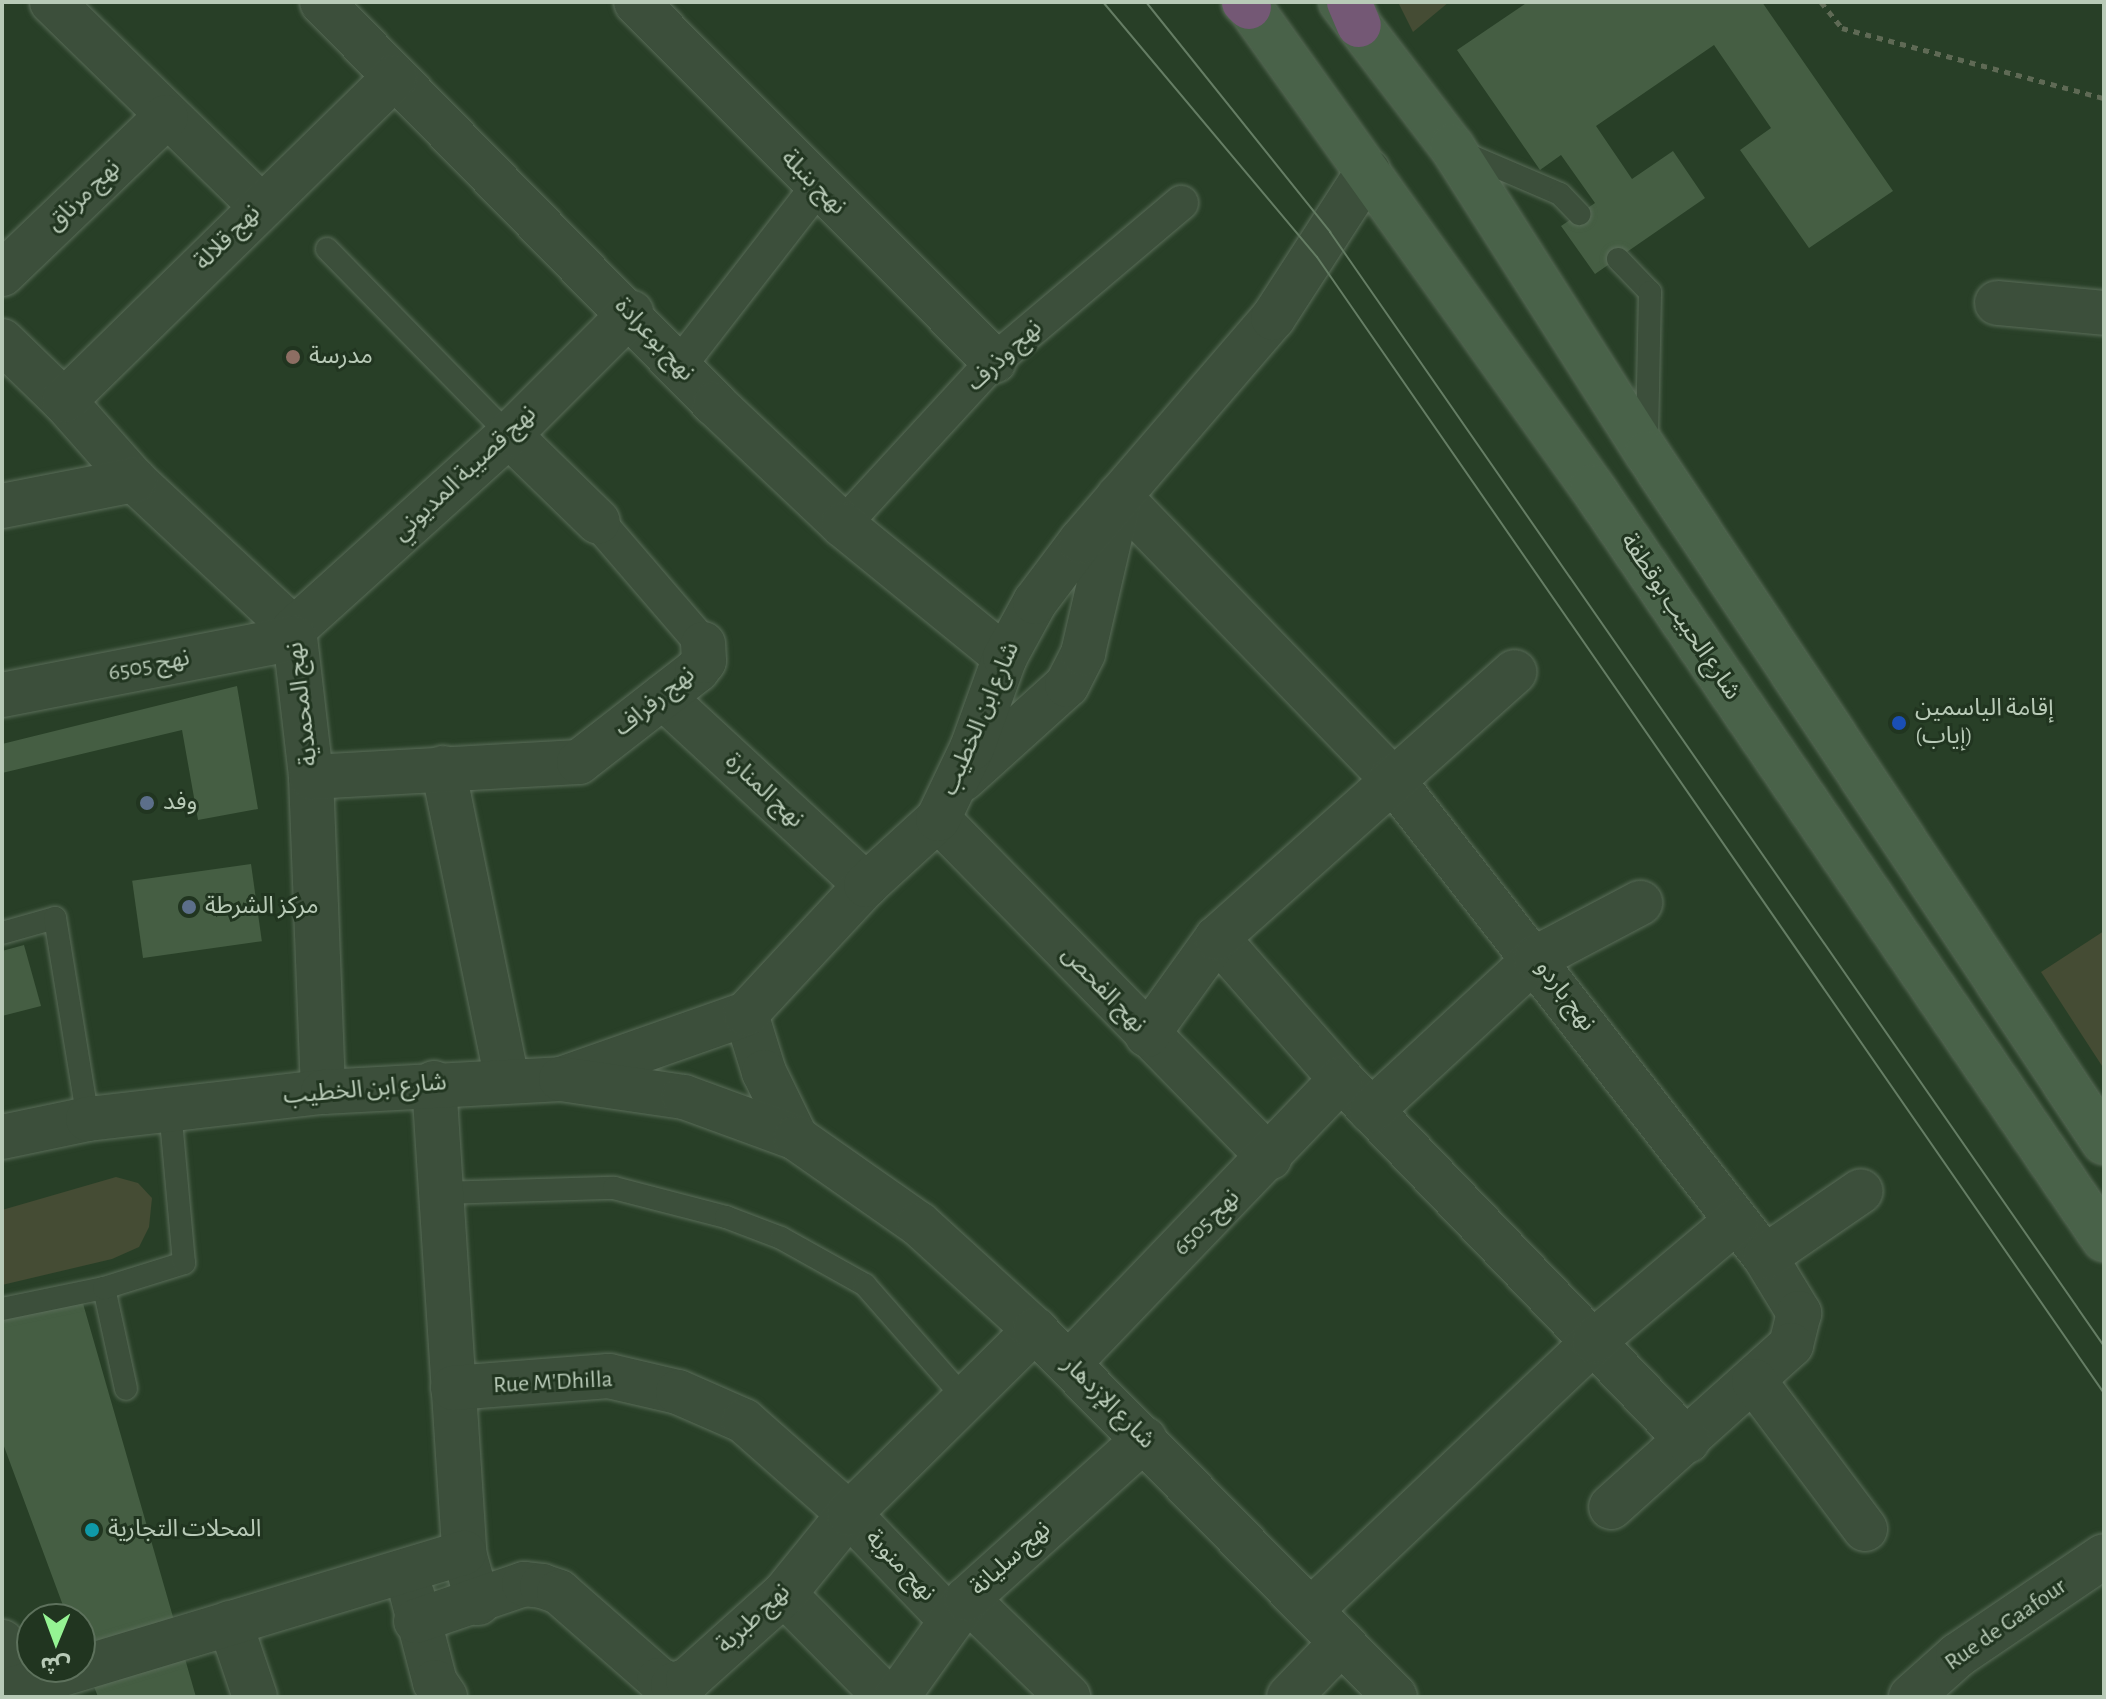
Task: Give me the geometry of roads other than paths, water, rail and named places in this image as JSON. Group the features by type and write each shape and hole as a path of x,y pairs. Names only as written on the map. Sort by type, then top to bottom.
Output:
{"main road":[{"name":"شارع الحبيب بوقطفة","path":"1246,4 1592,487 2104,1239"},
{"path":"1350,10 1452,147 1647,453 2104,1142"}],"street":[{"path":"52,2 166,117 260,205"},
{"name":"نهج بوعرادة","path":"322,2 631,313 678,367 843,525 1005,657"},
{"name":"نهج بنبلة","path":"636,2 817,188 994,361"},
{"name":"نهج قلالة","path":"64,401 260,205 395,77"},
{"name":"نهج مرناق","path":"2,274 166,117"},
{"name":"شارع ابن الخطيب","path":"561,1079 746,1014 946,803 1005,657 1035,602 1119,496 1273,318 1368,171"},
{"path":"678,367 817,188"},
{"name":"نهج وذرف","path":"843,525 994,361 1181,203"},
{"path":"1997,303 2104,313"},
{"name":"نهج قصيبة المديوني","path":"295,634 509,435 631,313"},
{"name":"نهج المحمدية","path":"2,341 64,401 134,480 295,634 311,777 323,1092"},
{"name":"نهج رفراف","path":"311,777 443,768 537,768 579,762 697,670 704,661 703,644 598,522 509,435"},
{"path":"2,506 134,480"},
{"path":"946,803 1067,685 1083,653 1119,496"},
{"name":"نهج باردو","path":"1119,496 1391,778 1536,958 1765,1257 1799,1313 1800,1326 1791,1345 1688,1441 1611,1507"},
{"name":"نهج 6505","path":"2,695 295,634"},
{"path":"1147,1035 1217,938 1391,778 1514,672"},
{"name":"نهج المنارة","path":"663,697 866,885"},
{"path":"443,768 507,1080"},
{"name":"نهج الفحص","path":"946,803 1147,1035 1270,1158"},
{"path":"1371,1111 1536,958 1640,903"},
{"path":"1217,938 1341,1079 1688,1441"},
{"name":"شارع الإزدهار","path":"746,1014 764,1072 796,1138"},
{"name":"شارع ابن الخطيب","path":"2,1137 88,1119 323,1092 434,1083 561,1079 684,1097"},
{"name":"نهج 6505","path":"1069,1363 1270,1158 1341,1079"},
{"path":"434,1083 464,1553 478,1603"},
{"name":"شارع الإزدهار","path":"684,1097 796,1138 919,1224 1069,1363 1395,1697"},
{"path":"1765,1257 1861,1191"},
{"path":"1312,1609 1594,1341 1736,1221"},
{"name":"نهج طبربة","path":"416,1621 478,1603 524,1584 559,1592 659,1680 673,1685 688,1680 784,1594 849,1514 1035,1330"},
{"name":"Rue M'Dhilla","path":"453,1388 609,1376 678,1392 744,1421 849,1514"},
{"path":"1754,1381 1865,1529"},
{"name":"نهج سليانة","path":"897,1697 958,1609 1145,1439"},
{"name":"نهج منوبة","path":"849,1514 958,1609 1068,1697"},
{"path":"2,1642 17,1693 230,1623 464,1553"},
{"name":"Rue de Gaafour","path":"1911,1697 1958,1655 2104,1556"},
{"path":"408,1571 416,1621 445,1697"},
{"path":"784,1594 886,1697"},
{"path":"230,1623 255,1697"},
{"path":"1289,1697 1342,1642"}],"lane":[{"path":"1452,147 1560,194 1579,214"},
{"path":"327,249 509,435"},
{"path":"1618,259 1650,292 1647,453"},
{"path":"2,933 55,918 88,1119"},
{"path":"2,1309 104,1288 184,1263 170,1110"},
{"path":"441,1193 614,1188 726,1217 781,1238 865,1285 965,1399"},
{"path":"104,1288 126,1389"}],"tram line":[{"path":"1103,2 1317,257 2104,1393"},
{"path":"1146,2 1330,232 2104,1346"}],"place":[{"name":"مدرسة","path":"293,357"},
{"name":"إقامة الياسمين (إياب)","path":"1899,723"},
{"name":"وفد","path":"147,803"},
{"name":"مركز الشرطة","path":"189,907"},
{"name":"المحلات التجارية","path":"92,1530"}]}
